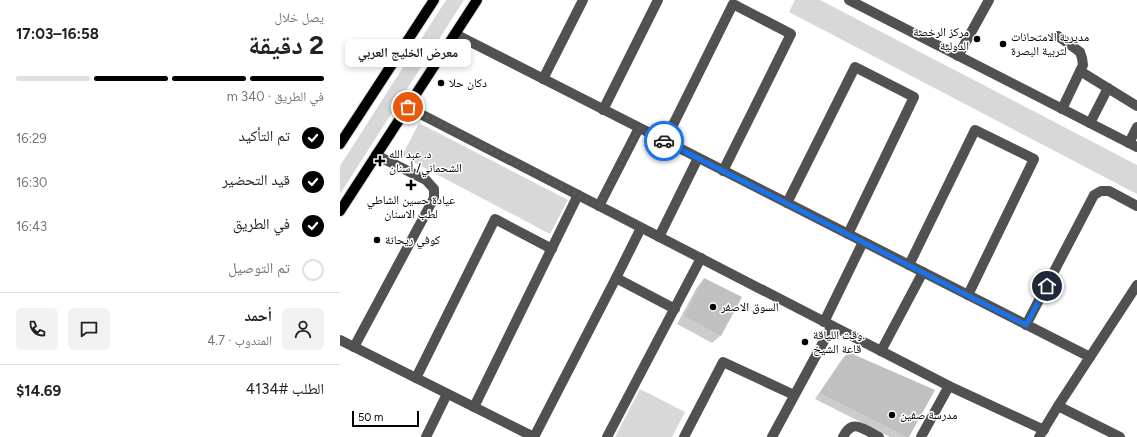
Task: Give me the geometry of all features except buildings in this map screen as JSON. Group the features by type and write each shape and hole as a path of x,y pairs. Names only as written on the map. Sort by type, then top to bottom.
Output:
{"main road":[{"path":"340,144 434,0"},
{"path":"340,211 477,0"}],"street":[{"path":"543,79 583,0"},
{"path":"603,110 658,0"},
{"path":"848,0 863,4 958,56 1133,145 1137,127"},
{"path":"958,56 989,0"},
{"path":"665,141 733,4 791,34 723,170"},
{"path":"455,34 1090,357"},
{"path":"1058,36 1080,52 1083,65 1062,109"},
{"path":"787,203 855,68 875,77 914,97 848,234"},
{"path":"1080,71 1137,106"},
{"path":"1090,123 1108,88"},
{"path":"408,107 1041,434 1137,285"},
{"path":"599,206 639,128"},
{"path":"909,265 975,130 1034,159 968,295"},
{"path":"354,347 434,198 434,189 426,180 376,155"},
{"path":"659,237 698,158"},
{"path":"1026,325 1094,195 1109,191 1137,206"},
{"path":"474,407 578,195"},
{"path":"416,378 496,219 552,249"},
{"path":"340,340 534,437 642,228"},
{"path":"772,437 828,324 864,242"},
{"path":"607,437 701,258"},
{"path":"881,351 923,272"},
{"path":"616,278 674,309"},
{"path":"684,437 723,362 794,395"},
{"path":"921,437 949,386"},
{"path":"426,437 447,394"},
{"path":"1058,406 1120,437"},
{"path":"844,437 846,431 852,426 857,426 879,437"}],"shaded area":[{"path":"446,0 464,0 340,194 340,166"},
{"path":"795,0 820,0 1137,165 1137,194 789,12"},
{"path":"419,123 568,200 550,234 402,156"},
{"path":"640,389 685,412 672,437 615,437"}],"way so far":[{"path":"408,107 599,206 639,128 664,141"}],"place":[{"name":"مركز الرخصة الدولية","path":"977,39"},
{"name":"مديرية الامتحانات لتربية البصرة","path":"1003,44"},
{"name":"دكان حلا","path":"441,83"},
{"name":"معرض الخليج العربي","path":"408,107"},
{"name":"د. عبد الله الشحماني/ أسنان","path":"380,161"},
{"name":"عيادة حسين الشاطي لطب الاسنان","path":"411,185"},
{"name":"كوفي ريحانة","path":"377,240"},
{"name":"السوق الاصفر","path":"713,307"},
{"name":"وقت اللياقة. قاعة الشيخ","path":"805,342"},
{"name":"مدرسة صفين","path":"892,415"}],"route":[{"path":"664,141 1026,325 1047,286"}]}
